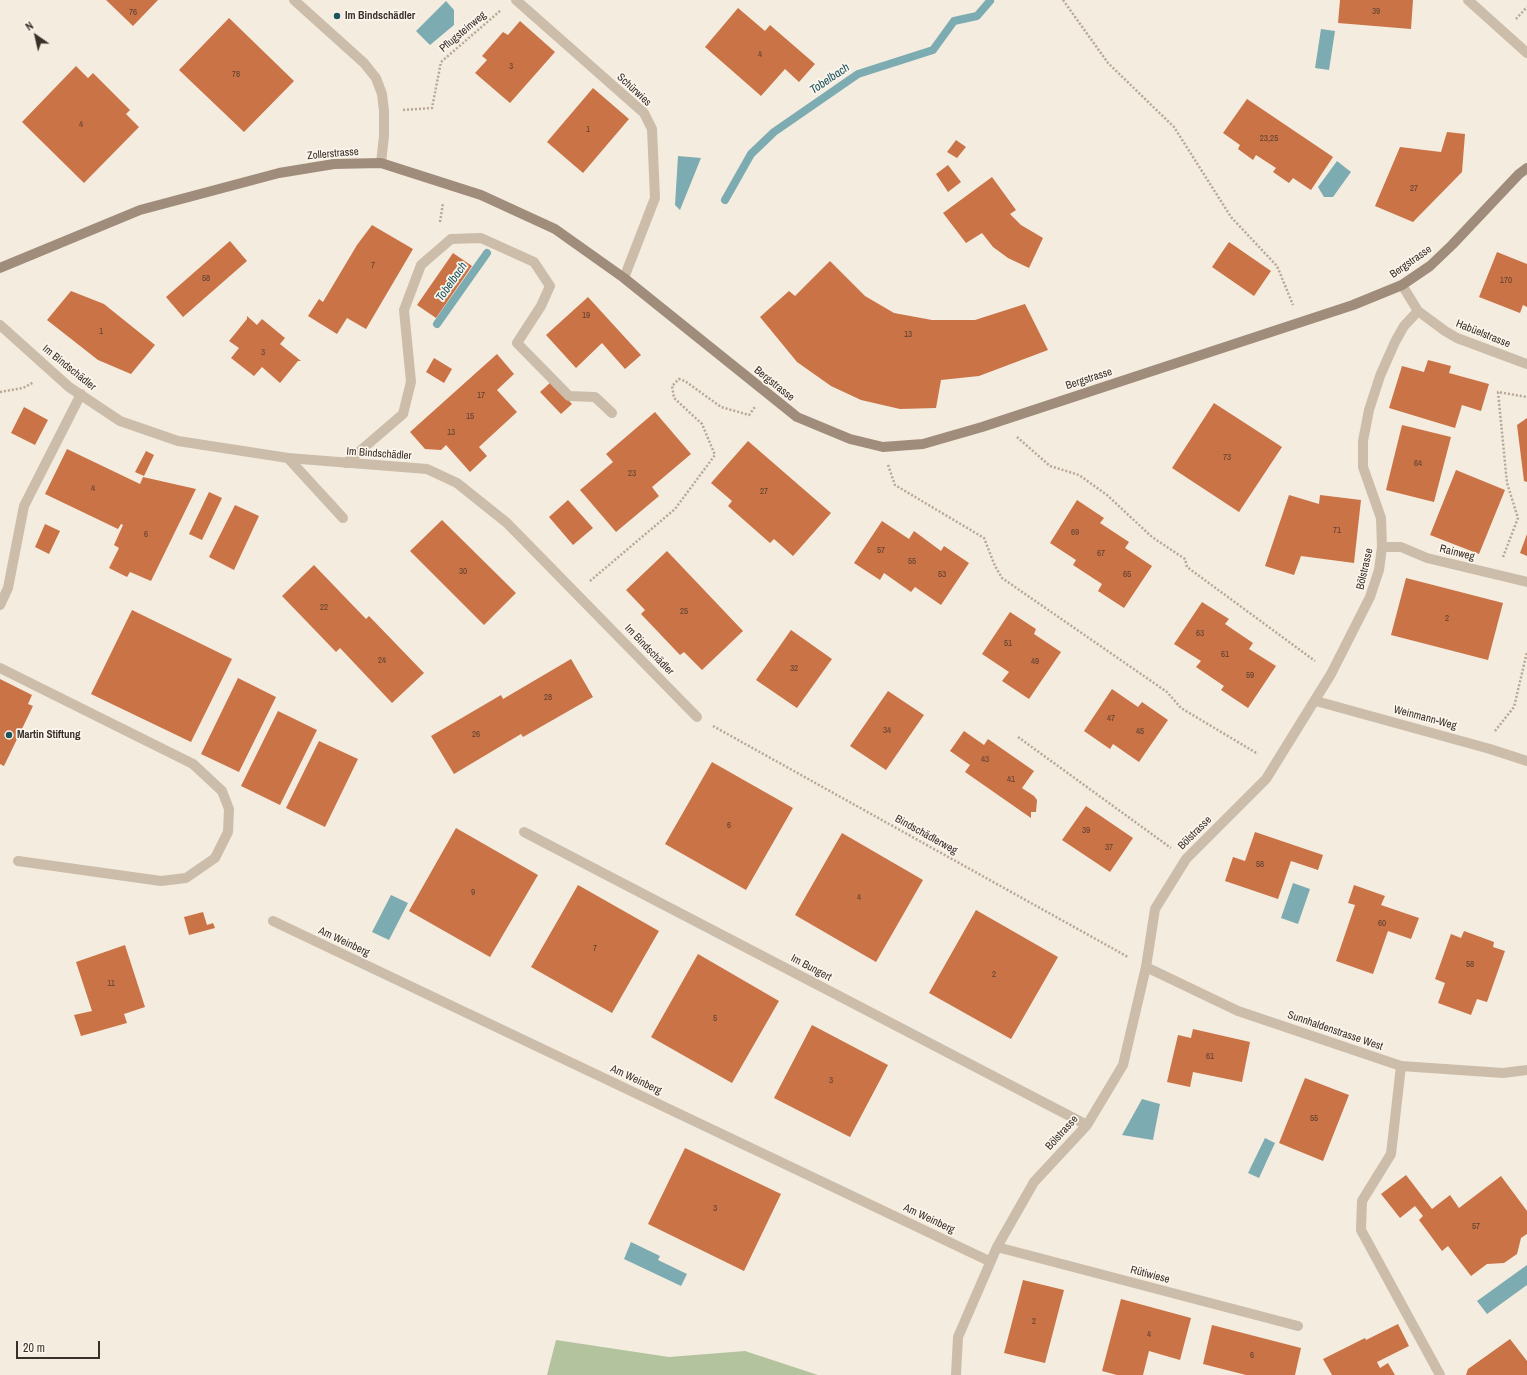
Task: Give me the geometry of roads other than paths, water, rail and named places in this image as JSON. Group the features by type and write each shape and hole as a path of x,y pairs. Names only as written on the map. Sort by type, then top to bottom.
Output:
{"street":[{"path":"294,0 364,63 376,78 382,94 384,112 384,136 381,163"},
{"name":"Schürwies","path":"516,0 644,113 652,129 655,198 624,278"},
{"path":"1468,0 1527,54"},
{"name":"Zollerstrasse","path":"0,268 140,210 279,173 334,164 381,163 481,195 555,229 650,298"},
{"name":"Bergstrasse","path":"650,298 797,418 850,439 883,447 924,444 1000,421 1353,305 1402,285 1430,266 1452,245 1519,174 1527,168"},
{"path":"346,463 403,414 411,382 404,310 421,265 451,239 481,238 534,262 550,286 541,306 517,343 569,396 595,396 612,413"},
{"name":"Habüelstrasse","path":"1402,285 1418,311 1445,331 1457,338 1527,364"},
{"name":"Bölstrasse","path":"956,1375 958,1337 997,1246 1034,1182 1087,1125 1123,1065 1146,967 1154,909 1185,860 1266,779 1316,701 1370,597 1379,570 1382,547 1381,518 1363,467 1363,441 1369,410 1380,376 1404,326 1418,311"},
{"name":"Im Bindschädler","path":"0,325 80,394 120,421 178,441 288,458 427,469 456,483 508,523 697,717"},
{"path":"0,605 8,588 24,506 80,394"},
{"path":"288,458 343,518"},
{"name":"Rainweg","path":"1382,547 1401,547 1427,558 1527,582"},
{"path":"0,668 193,764 222,791 229,809 228,832 214,858 186,878 161,881 18,861"},
{"name":"Weinmann-Weg","path":"1316,701 1490,748 1527,761"},
{"name":"Im Bungert","path":"524,832 1087,1125"},
{"name":"Am Weinberg","path":"273,921 990,1261"},
{"name":"Sunnhaldenstrasse West","path":"1146,967 1238,1011 1401,1066 1503,1073 1527,1070"},
{"path":"1401,1066 1391,1154 1362,1201 1361,1230 1440,1375"},
{"name":"Rütiwiese","path":"997,1246 1298,1326"}],"water":[{"path":"446,1 454,10 454,25 430,45 416,31"},
{"path":"1321,29 1335,31 1329,70 1315,68"},
{"path":"678,156 701,158 680,210 675,205"},
{"path":"1337,161 1351,172 1333,197 1324,197 1318,187"},
{"path":"1293,883 1310,889 1298,924 1281,918"},
{"path":"391,895 408,903 389,940 372,932"},
{"path":"1142,1099 1160,1104 1153,1140 1122,1135"},
{"path":"1265,1138 1275,1143 1259,1178 1248,1173"},
{"path":"631,1242 660,1256 658,1260 687,1274 681,1286 624,1259"},
{"path":"1527,1265 1527,1285 1487,1314 1477,1301"}],"waterway":[{"name":"Tobelbach","path":"725,200 751,154 774,132 858,74 933,50 954,21 977,16 990,1"},
{"name":"Tobelbach","path":"437,324 487,253"}],"place":[{"name":"Im Bindschädler","path":"337,16"},
{"name":"Martin Stiftung","path":"9,735"}]}
